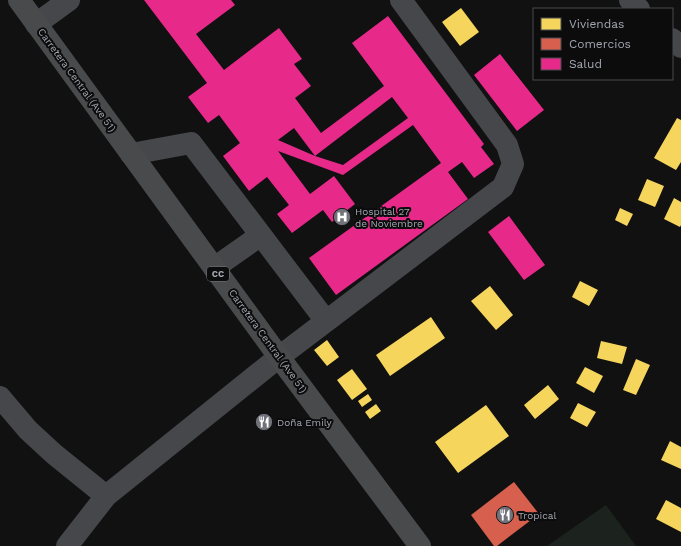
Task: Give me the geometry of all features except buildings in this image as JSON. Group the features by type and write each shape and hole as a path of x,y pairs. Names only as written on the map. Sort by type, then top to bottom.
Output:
{"main road":[{"name":"Carretera Central (Ave 51)","path":"19,0 279,357 420,546"}],"street":[{"path":"36,24 69,0"},
{"path":"67,546 106,496 279,357 503,187 513,164 507,145 401,0"},
{"path":"630,0 638,8"},
{"path":"673,40 681,48"},
{"path":"131,154 191,143 326,321"},
{"path":"214,268 261,235"},
{"path":"0,397 28,430 54,454 106,496"}],"shaded area":[{"path":"606,505 636,546 547,546"}],"place":[{"name":"Hospital 27 de Noviembre","path":"342,217"},
{"name":"Doña Emily","path":"264,422"},
{"name":"Tropical","path":"505,515"}]}
